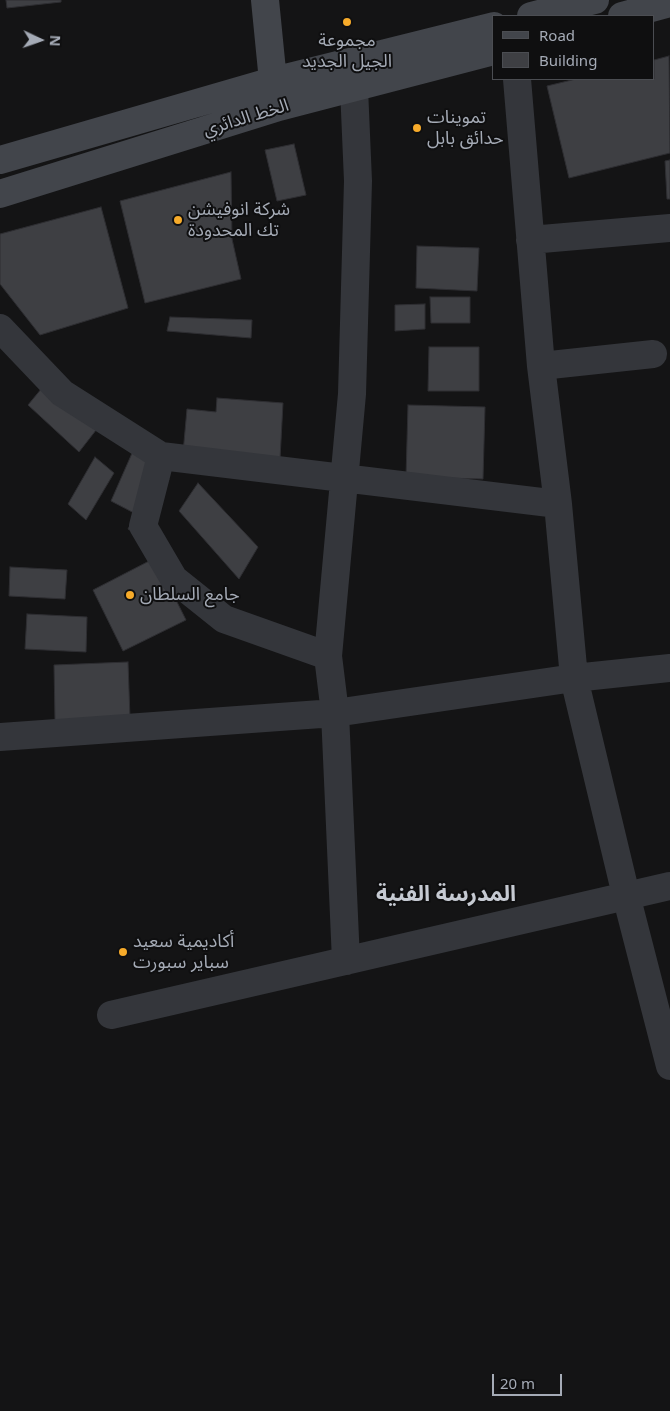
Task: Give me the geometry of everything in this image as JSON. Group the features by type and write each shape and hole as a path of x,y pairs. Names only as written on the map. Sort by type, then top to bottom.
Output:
{"main road":[{"path":"265,0 276,94"},
{"path":"535,15 589,1"},
{"path":"626,15 670,3"},
{"name":"الخط الدائري","path":"0,194 276,94 492,27"},
{"name":"الخط الدائري","path":"0,160 276,94 354,88 492,52"}],"street":[{"path":"517,80 541,366 558,504 574,678 626,895 670,1066"},
{"path":"346,961 335,713 328,656 352,394 358,190 354,88"},
{"path":"530,240 670,228"},
{"path":"0,328 62,393 161,456 558,504"},
{"path":"541,366 653,354"},
{"path":"161,456 143,526 174,578 224,619 328,656"},
{"path":"0,737 335,713 574,678 670,668"},
{"path":"112,1015 670,886"}],"building":[{"path":"6,0 61,0 61,2 7,8"},
{"path":"669,56 670,153 569,178 547,86 572,80 655,80 655,60"},
{"path":"294,144 306,195 277,201 265,150"},
{"path":"670,160 670,199 667,199 665,161"},
{"name":"شركة انوفيشن تك المحدودة","path":"231,172 232,239 241,279 145,303 120,201"},
{"path":"101,207 128,308 40,335 0,284 0,234"},
{"path":"417,246 479,248 477,291 416,288"},
{"path":"430,297 470,297 470,323 431,323"},
{"path":"425,304 425,329 395,331 395,305"},
{"path":"170,317 252,320 251,338 167,331"},
{"path":"429,347 479,347 479,391 428,391"},
{"path":"56,371 107,416 79,452 28,405"},
{"path":"217,398 283,403 280,459 183,453 187,409 216,412"},
{"path":"408,405 485,407 483,479 406,477"},
{"path":"133,451 169,479 145,539 128,529 136,514 111,501"},
{"path":"95,457 114,473 86,520 68,504"},
{"path":"198,483 258,547 239,579 179,511"},
{"path":"155,558 186,620 123,651 93,590"},
{"path":"10,567 67,570 65,599 9,596"},
{"path":"27,614 87,617 86,652 25,649"},
{"path":"128,662 130,718 55,720 54,665"}],"place":[{"name":"مجموعة الجيل الجديد","path":"347,22"},
{"name":"تموينات حدائق بابل","path":"417,128"},
{"name":"شركة انوفيشن تك المحدودة","path":"178,220"},
{"name":"جامع السلطان","path":"130,595"},
{"name":"أكاديمية سعيد سباير سبورت","path":"123,952"}],"district":[{"name":"المدرسة الفنية","path":"446,895"}]}
